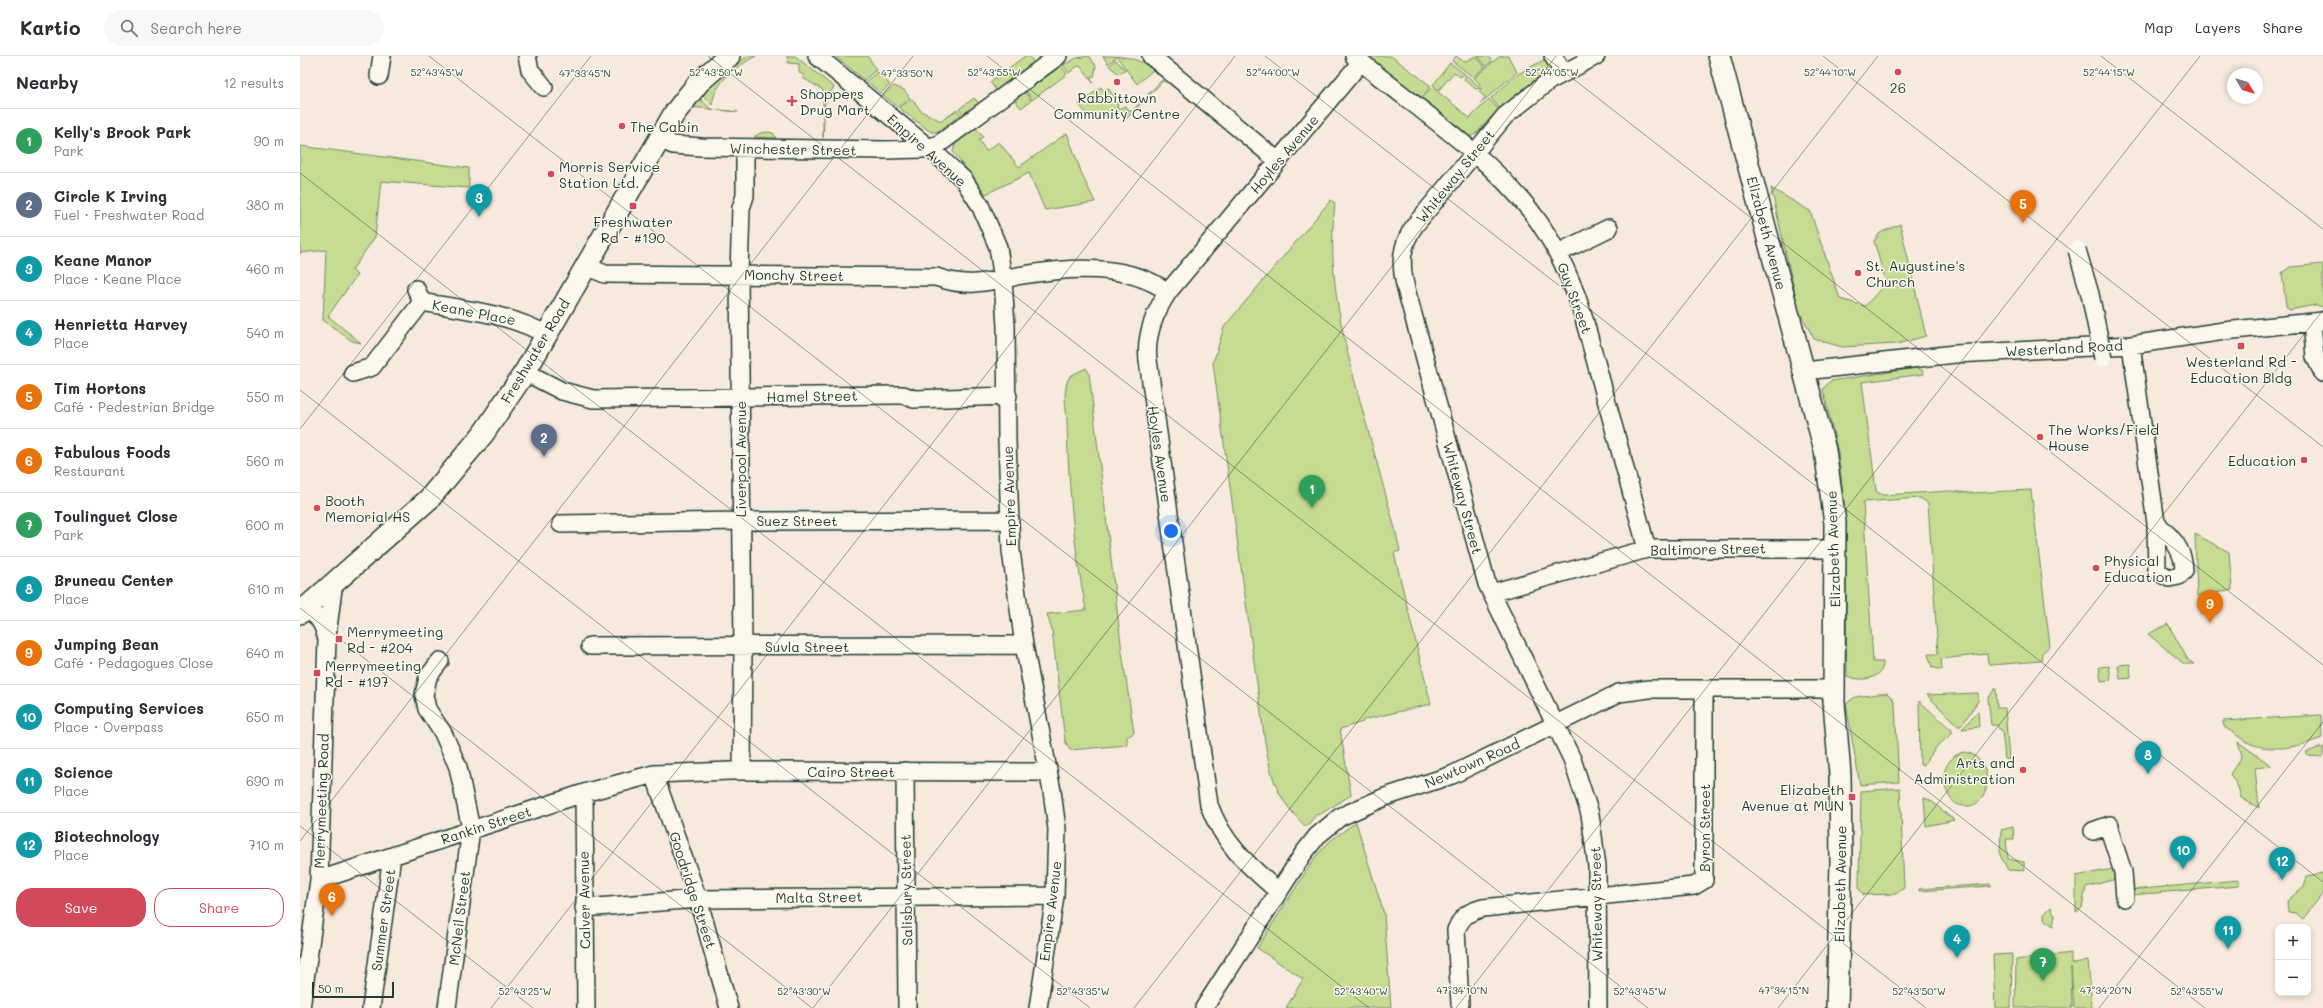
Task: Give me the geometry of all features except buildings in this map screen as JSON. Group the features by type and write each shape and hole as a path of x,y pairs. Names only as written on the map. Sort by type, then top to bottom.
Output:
{"main road":[{"name":"Freshwater Road","path":"301,609 439,488 483,434 525,372 659,139 689,94 699,82 729,56"},
{"name":"Elizabeth Avenue","path":"1719,56 1805,372 1830,478 1834,508 1834,689 1841,823 1837,1008"}],"street":[{"path":"379,76 382,56"},
{"path":"527,56 530,70 544,87"},
{"name":"Empire Avenue","path":"817,56 929,148 964,180 980,205 998,247 1003,280 1008,396 1012,562 1024,645 1048,772 1057,829 1055,896 1038,1008"},
{"path":"929,148 939,144 1058,56"},
{"path":"1151,56 1278,161"},
{"path":"1553,56 1563,72"},
{"name":"Whiteway Street","path":"1596,56 1563,72 1516,106 1495,126 1410,232 1402,249 1401,259 1403,279 1458,480 1491,593 1578,773 1590,814 1596,851 1598,1008"},
{"name":"Hoyles Avenue","path":"1279,892 1230,846 1215,820 1207,797 1147,354 1148,335 1168,292 1278,161 1357,59"},
{"name":"Guy Street","path":"1357,59 1473,153 1509,186 1530,210 1558,254 1575,291 1583,315 1647,549"},
{"name":"Winchester Street","path":"659,139 672,145 745,148 884,150 929,148"},
{"name":"Liverpool Avenue","path":"742,771 743,646 740,521 739,275 741,208 745,196 745,148"},
{"path":"1558,254 1609,228"},
{"path":"2077,250 2090,294 2103,358"},
{"name":"Monchy Street","path":"585,266 605,274 936,277 953,284 988,283 1061,271 1108,271 1145,278 1168,292"},
{"name":"Keane Place","path":"353,373 372,367 419,295 526,323 547,335"},
{"path":"2318,321 2315,357 2323,373"},
{"name":"Westerland Road","path":"1805,372 1955,354 2131,345 2224,331 2318,321"},
{"path":"2131,345 2156,523"},
{"name":"Hamel Street","path":"525,372 556,388 593,399 903,395 914,399 1008,396"},
{"name":"Suez Street","path":"561,524 740,521 1010,520"},
{"name":"Baltimore Street","path":"1491,593 1647,549 1835,549"},
{"name":"Merrymeeting Road","path":"301,1008 306,930 319,880 327,640 334,581"},
{"name":"Merrymeeting Road","path":"301,609 318,617 324,626 327,640"},
{"name":"Suvla Street","path":"590,646 1024,645"},
{"name":"McNeil Street","path":"440,660 428,677 425,699 427,709 443,733 458,767 471,829 447,1008"},
{"name":"Newtown Road","path":"1204,1008 1317,836 1340,817 1385,797 1452,775 1609,697 1632,690 1834,689"},
{"name":"Byron Street","path":"1597,896 1694,886 1704,880 1704,690"},
{"name":"Cairo Street","path":"654,774 742,771 1048,772"},
{"name":"Salisbury Street","path":"905,771 907,1008"},
{"name":"Rankin Street","path":"319,880 584,793 654,774"},
{"name":"Goodridge Street","path":"654,774 698,899 729,1008"},
{"name":"Calver Avenue","path":"584,793 586,1008"},
{"path":"2104,827 2123,872 2125,898"},
{"name":"Summer Street","path":"371,1008 392,856"},
{"name":"Malta Street","path":"584,908 698,899 905,896 1055,896"},
{"path":"1460,1004 1456,930 1460,919 1469,911 1483,908 1597,896"}],"green space":[{"path":"748,56 756,56 734,70 722,82 717,89 712,105 701,94"},
{"path":"787,56 795,56 834,87 825,103 823,138 823,90 803,78 804,75 799,73 799,64 788,63"},
{"path":"835,56 868,56 876,70 864,80"},
{"path":"1025,56 1029,56 1034,63 996,90 990,82"},
{"path":"1089,56 1096,66 1094,77 1090,77 1093,83 1081,67 1078,66 1069,73 1063,65 1077,58"},
{"path":"1103,56 1117,56 1130,58 1142,62 1153,70 1137,84 1117,57 1108,64"},
{"path":"1373,56 1391,56 1431,86 1419,100 1371,61"},
{"path":"1456,56 1464,62 1476,56 1485,67 1473,77 1452,61"},
{"path":"1478,56 1488,56 1492,61 1486,66"},
{"path":"1500,56 1508,56 1517,72 1480,104 1485,97 1479,92 1481,88 1476,89 1464,80 1466,75 1479,86 1480,84 1474,78"},
{"path":"1549,57 1553,67 1499,108 1491,98 1518,74"},
{"path":"1116,60 1125,70 1119,74 1109,66"},
{"path":"1450,63 1465,74 1460,77 1454,72 1439,90 1433,85"},
{"path":"1061,66 1067,74 1032,100 1026,91"},
{"path":"878,72 890,85 881,93 866,81"},
{"path":"1163,79 1168,83 1163,81 1126,119 1118,113 1086,120 1089,117 1079,104 1101,87 1104,91 1108,88 1116,99 1118,109 1125,106 1131,112"},
{"path":"894,86 904,90 910,98 898,107 883,95"},
{"path":"1432,87 1470,118 1489,99 1498,109 1477,133 1469,137 1420,101"},
{"path":"1025,92 1031,101 1021,108 1014,99"},
{"path":"698,97 711,109 738,112 690,107"},
{"path":"974,98 979,103 963,114 959,109"},
{"path":"912,99 921,111 941,121 957,110 961,115 937,132 931,132 899,108"},
{"path":"976,128 983,137 979,140 986,151 999,142 1019,167 1067,133 1083,177 1095,202 1045,210 1029,173 986,194 953,152 955,144"},
{"path":"760,133 773,133 776,138 754,137"},
{"path":"300,146 469,168 469,188 381,181 375,237 352,270 357,275 328,316 361,343 352,341 323,320 326,250 300,253"},
{"path":"1771,188 1810,211 1840,299 1865,306 1886,283 1874,241 1880,233 1900,224 1926,336 1897,344 1842,347 1814,339 1799,311"},
{"path":"1331,200 1335,203 1333,257 1338,309 1349,360 1395,529 1400,551 1394,553 1431,704 1363,720 1363,722 1340,729 1351,795 1319,815 1317,814 1306,827 1296,817 1282,798 1273,779 1270,768 1265,742 1213,363 1224,327"},
{"path":"2323,264 2323,307 2315,305 2289,310 2286,306 2282,273 2290,267"},
{"path":"1086,368 1089,373 1122,652 1134,733 1127,737 1127,745 1070,750 1065,741 1052,630 1047,614 1086,610 1072,516 1065,392 1070,376"},
{"path":"1917,368 1922,370 1924,374 1862,382 1876,490 1878,493 1884,495 1950,491 1970,493 2031,490 2050,646 2042,653 2041,661 1991,665 1988,663 1987,654 1941,659 1942,670 1932,667 1928,654 1938,654 1928,503 1920,498 1863,502 1873,662 1883,662 1880,673 1870,678 1858,679 1847,676 1845,510 1838,452 1823,389 1830,381"},
{"path":"2195,534 2229,552 2232,590 2197,596"},
{"path":"2168,624 2188,660 2194,664 2184,664 2148,634"},
{"path":"2130,664 2131,678 2120,679 2118,665"},
{"path":"2109,666 2111,680 2101,681 2099,667"},
{"path":"1996,688 1997,708 2005,708 2009,760 2005,759 2002,730 1999,729 1997,725 1991,725 1988,698"},
{"path":"1887,693 1893,699 1895,706 1899,782 1860,785 1846,704 1855,697"},
{"path":"1978,693 1978,701 1961,726 1958,726 1927,695"},
{"path":"1919,701 1952,730 1952,734 1937,746 1924,765 1920,765"},
{"path":"1978,711 1979,727 1962,729"},
{"path":"2321,715 2322,738 2297,746 2280,748 2263,747 2250,744 2224,727 2223,721"},
{"path":"2238,742 2272,766 2255,768 2259,808 2241,798 2238,787 2230,774 2242,756"},
{"path":"2323,747 2323,757 2308,756 2306,752"},
{"path":"1963,752 1973,755 1981,762 1987,781 1986,791 1981,799 1975,804 1965,806 1955,803 1951,799 1945,788 1944,781 1945,769 1948,763"},
{"path":"1900,788 1904,888 1896,894 1864,895 1859,889 1861,791"},
{"path":"1924,798 1932,802 1955,820 1926,826"},
{"path":"1356,822 1384,914 1391,1008 1286,1008 1303,979 1257,948 1316,856 1330,841"},
{"path":"2013,827 2014,839 2006,839 2008,859 2024,862 2025,871 2008,870 2000,855 2001,830"},
{"path":"2113,869 2116,879 2086,887 2082,908 2076,912 2076,876"},
{"path":"2323,873 2323,893 2303,919 2296,913 2288,912 2287,901 2304,886 2307,876"},
{"path":"2239,880 2239,886 2131,895 2131,890"},
{"path":"1991,884 1991,886 1919,891 1919,889"},
{"path":"2051,907 2055,915 2053,926 2044,919 2044,914"},
{"path":"2071,953 2071,964 2088,960 2092,1008 2074,1008 2071,967 2072,1008 2015,1008 2016,960"},
{"path":"2012,954 2011,1008 1995,1008 1993,955"}],"place":[{"name":"26","path":"1898,72"},
{"name":"Rabbittown Community Centre","path":"1117,82"},
{"name":"Shoppers Drug Mart","path":"792,101"},
{"name":"The Cabin","path":"622,126"},
{"name":"Morris Service Station Ltd.","path":"551,174"},
{"name":"Freshwater Rd - #190","path":"633,206"},
{"name":"Keane Manor","path":"479,217"},
{"name":"Tim Hortons","path":"2023,223"},
{"name":"St. Augustine's Church","path":"1858,273"},
{"name":"Westerland Rd - Education Bldg","path":"2241,346"},
{"name":"The Works/Field House","path":"2040,437"},
{"name":"Circle K Irving","path":"544,457"},
{"name":"Education","path":"2304,460"},
{"name":"Booth Memorial HS","path":"317,508"},
{"name":"Kelly's Brook Park","path":"1312,508"},
{"name":"Physical Education","path":"2096,568"},
{"name":"Jumping Bean","path":"2210,623"},
{"name":"Merrymeeting Rd - #204","path":"339,639"},
{"name":"Merrymeeting Rd - #197","path":"317,673"},
{"name":"Arts and Administration","path":"2023,770"},
{"name":"Bruneau Center","path":"2148,774"},
{"name":"Elizabeth Avenue at MUN","path":"1852,797"},
{"name":"Computing Services","path":"2183,869"},
{"name":"Biotechnology","path":"2282,880"},
{"name":"Fabulous Foods","path":"332,916"},
{"name":"Science","path":"2228,949"},
{"name":"Henrietta Harvey","path":"1957,958"},
{"name":"Toulinguet Close","path":"2043,981"}]}
